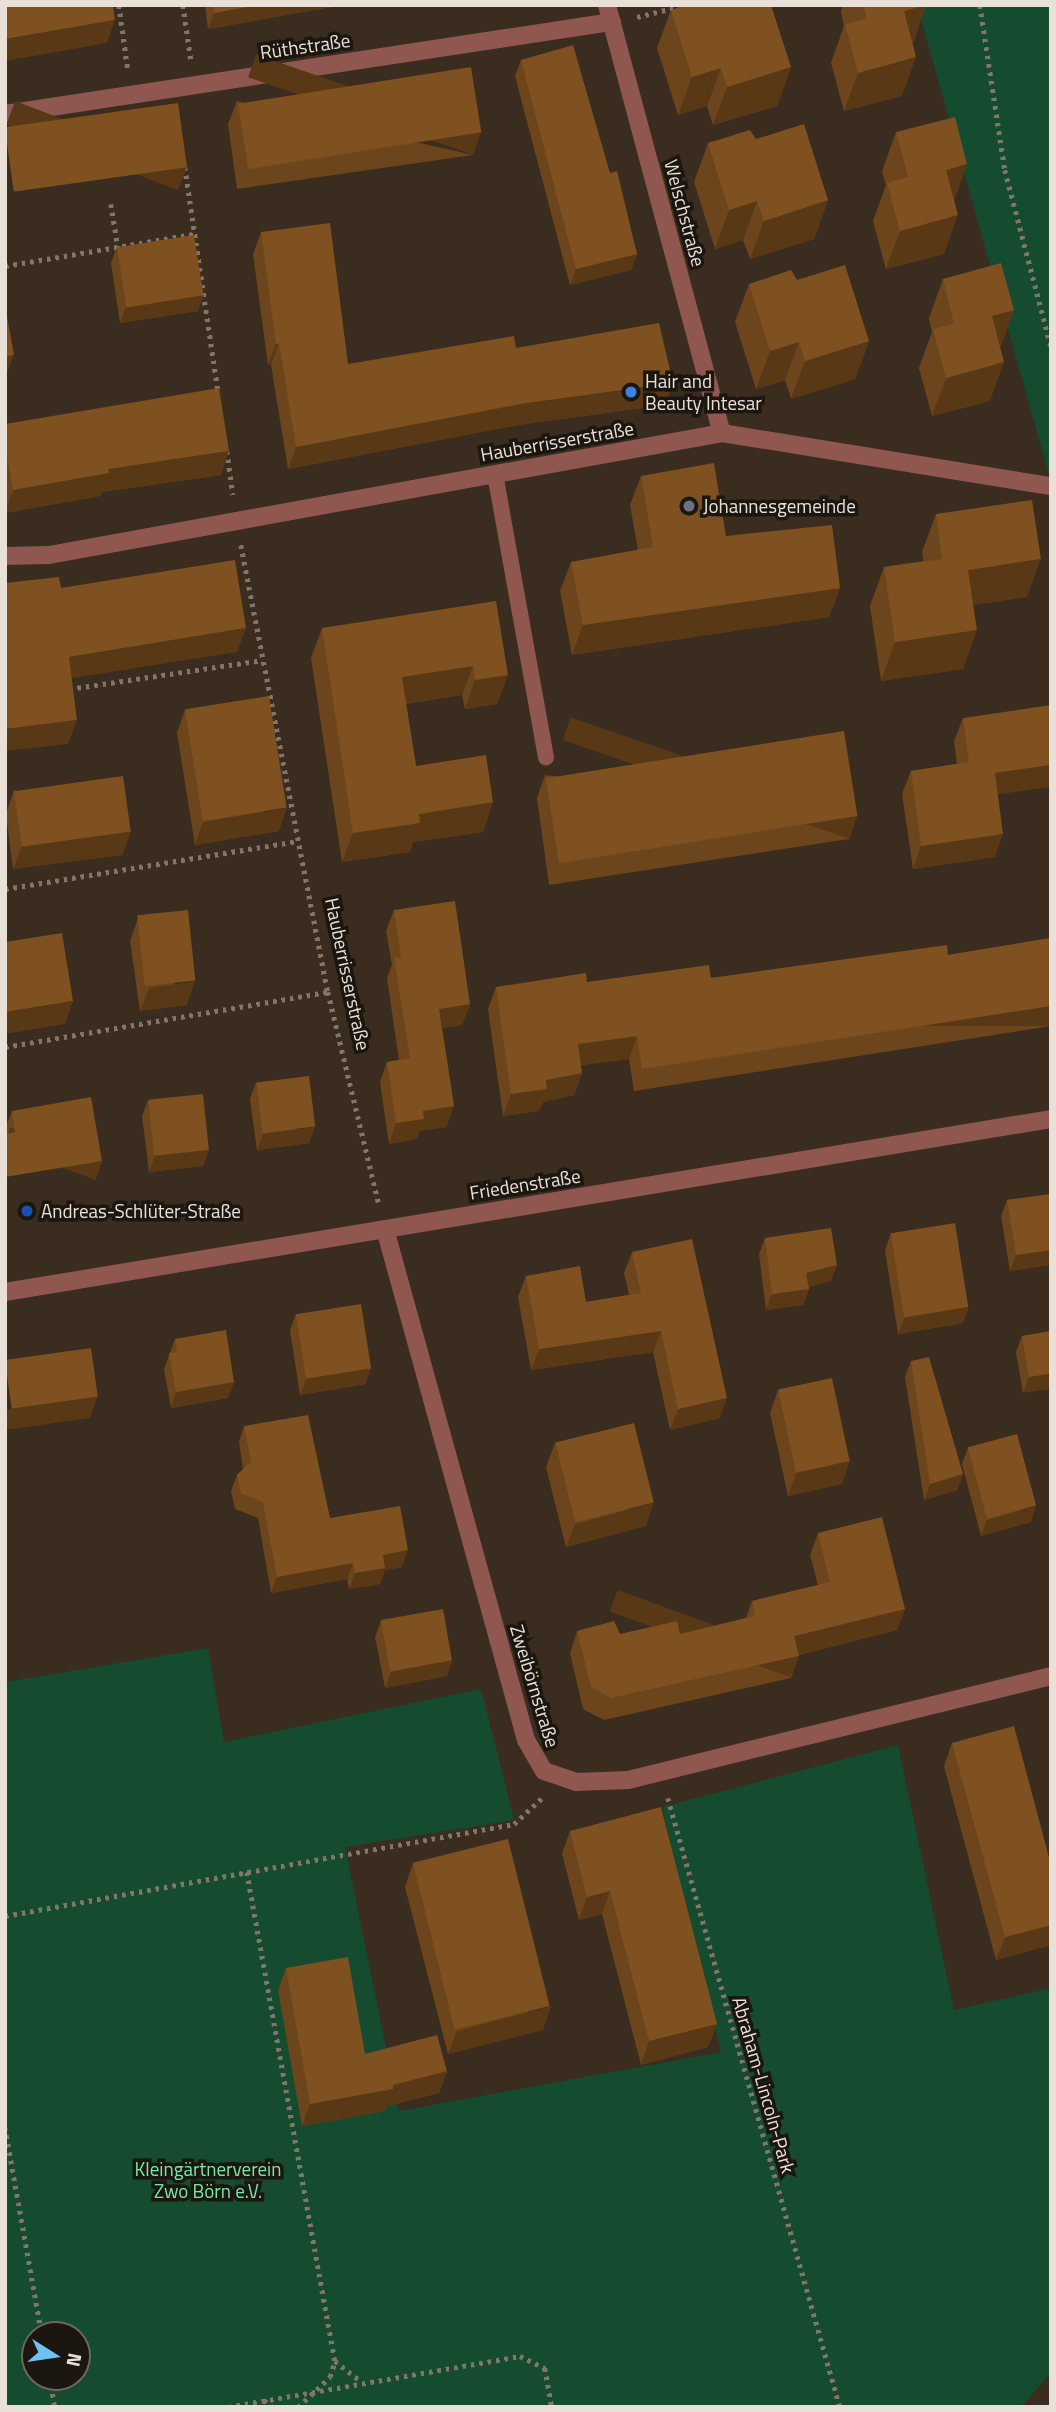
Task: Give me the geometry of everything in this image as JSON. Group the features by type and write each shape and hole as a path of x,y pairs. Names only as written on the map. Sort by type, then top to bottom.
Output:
{"street":[{"name":"Rüthstraße","path":"5,114 610,14"},
{"name":"Welschstraße","path":"610,14 722,433"},
{"name":"Hauberrisserstraße","path":"5,556 50,555 722,433 1051,486"},
{"name":"Friedenstraße","path":"5,1292 1051,1119"},
{"name":"Zweibörnstraße","path":"385,1229 526,1740 533,1759 556,1777"},
{"path":"556,1777 599,1783 660,1772 1051,1675"}],"lane":[{"path":"495,474 546,757"}],"path":[{"path":"118,5 132,93"},
{"path":"183,5 194,83"},
{"path":"610,14 685,5"},
{"path":"980,5 1005,170 1051,347"},
{"path":"183,153 219,398"},
{"path":"111,204 118,247"},
{"path":"5,265 195,234"},
{"path":"225,439 237,521"},
{"name":"Hauberrisserstraße","path":"237,521 328,992 385,1229"},
{"path":"68,678 69,690 262,660"},
{"path":"5,889 298,841"},
{"path":"5,1047 328,992"},
{"name":"Abraham-Lincoln-Park","path":"660,1772 840,2407"},
{"path":"5,1916 514,1824 537,1804 556,1777"},
{"path":"247,1872 335,2361 320,2388 298,2407"},
{"path":"5,2127 40,2321"},
{"path":"228,2407 360,2381 520,2356 545,2368 552,2407"},
{"path":"335,2361 360,2381"},
{"path":"264,2400 272,2407"}],"green space":[{"path":"917,5 1051,5 1049,475"},
{"name":"Kleingärtnerverein Zwo Börn e.V.","path":"208,1648 224,1742 481,1689 514,1820 345,1847 399,2111 721,2052 662,1807 898,1745 954,2010 1051,1988 1051,2373 1021,2407 5,2407 5,1682"}],"building":[{"path":"5,5 113,5 115,20 5,39"},
{"path":"213,5 257,5 214,13"},
{"path":"685,5 771,5 791,67 727,87 721,68 692,77 671,10"},
{"path":"863,5 926,5 904,11 916,57 858,73 845,24 867,19"},
{"path":"573,45 610,173 617,171 637,254 576,269 521,60"},
{"path":"471,67 481,132 248,169 238,104"},
{"path":"178,103 187,167 14,192 5,127"},
{"path":"955,117 967,164 946,170 958,215 900,231 887,183 908,177 896,132"},
{"path":"804,124 828,200 764,221 757,201 729,210 708,143 750,130 756,139"},
{"path":"330,223 348,364 514,336 516,348 659,323 673,383 526,403 296,447 279,343 276,344 261,232"},
{"path":"194,235 204,295 127,307 117,247"},
{"path":"1001,263 1014,310 992,316 1004,362 946,378 933,329 954,324 943,279"},
{"path":"845,265 869,341 805,361 799,342 770,351 749,284 791,270 797,280"},
{"path":"5,305 14,355 5,357"},
{"path":"219,388 229,451 108,469 109,473 13,490 5,445 5,424"},
{"path":"714,463 726,536 832,525 840,588 583,625 571,562 653,547 641,476"},
{"path":"1032,500 1041,559 968,570 977,630 895,642 884,567 942,559 936,514"},
{"path":"235,560 246,628 69,657 77,720 5,729 5,583 59,577 61,588"},
{"path":"496,601 508,675 475,680 473,666 402,677 416,766 486,755 493,802 419,814 420,823 353,833 322,628"},
{"path":"269,696 287,808 203,821 185,709"},
{"path":"1051,705 1051,765 995,773 1003,834 921,846 911,771 969,762 963,718"},
{"path":"844,731 857,816 559,863 546,778"},
{"path":"123,776 131,831 22,847 14,791"},
{"path":"455,901 470,1004 439,1009 454,1106 423,1111 424,1119 396,1123 387,1062 410,1058 394,958 401,957 394,910"},
{"path":"188,910 195,981 145,986 137,915"},
{"path":"62,933 73,1001 5,1012 5,942"},
{"path":"1051,938 1051,1006 642,1069 637,1036 578,1044 582,1073 546,1080 547,1089 511,1094 496,987 586,973 587,982 709,965 711,978 947,945 948,955"},
{"path":"309,1076 315,1127 263,1133 256,1082"},
{"path":"203,1094 209,1150 154,1155 148,1100"},
{"path":"91,1097 102,1161 5,1177 5,1134 15,1132 12,1111"},
{"path":"1051,1194 1051,1250 1016,1255 1007,1200"},
{"path":"955,1223 968,1307 904,1317 891,1233"},
{"path":"831,1228 837,1265 806,1273 809,1289 772,1294 765,1238"},
{"path":"692,1239 727,1398 678,1409 661,1331 539,1349 526,1276 580,1266 586,1302 641,1293 632,1252"},
{"path":"361,1304 371,1368 306,1379 296,1314"},
{"path":"226,1330 234,1382 176,1392 169,1353 177,1352 175,1339"},
{"path":"1051,1331 1051,1374 1029,1377 1022,1336"},
{"path":"91,1348 98,1397 12,1409 5,1360"},
{"path":"929,1357 963,1474 930,1484 911,1361"},
{"path":"832,1378 850,1461 796,1473 778,1389"},
{"path":"308,1415 330,1518 400,1506 408,1550 383,1555 385,1568 355,1573 353,1563 277,1577 263,1502 241,1493 237,1475 251,1462 244,1426"},
{"path":"634,1423 654,1503 575,1522 555,1443"},
{"path":"1017,1434 1036,1505 987,1519 968,1447"},
{"path":"882,1517 905,1609 794,1636 799,1656 611,1698 591,1687 577,1631 614,1621 620,1634 677,1621 680,1634 755,1616 752,1601 830,1582 818,1533"},
{"path":"443,1609 452,1660 390,1671 381,1620"},
{"path":"1014,1726 1051,1865 1051,1925 1005,1937 952,1743"},
{"path":"661,1807 717,2024 649,2041 610,1891 587,1897 570,1831"},
{"path":"508,1839 550,2006 455,2030 413,1863"},
{"path":"348,1957 365,2054 437,2035 447,2071 393,2085 393,2089 310,2104 286,1968"}],"place":[{"name":"Hair and Beauty Intesar","path":"631,392"},
{"name":"Johannesgemeinde","path":"689,506"},
{"name":"Andreas-Schlüter-Straße","path":"27,1211"}]}
